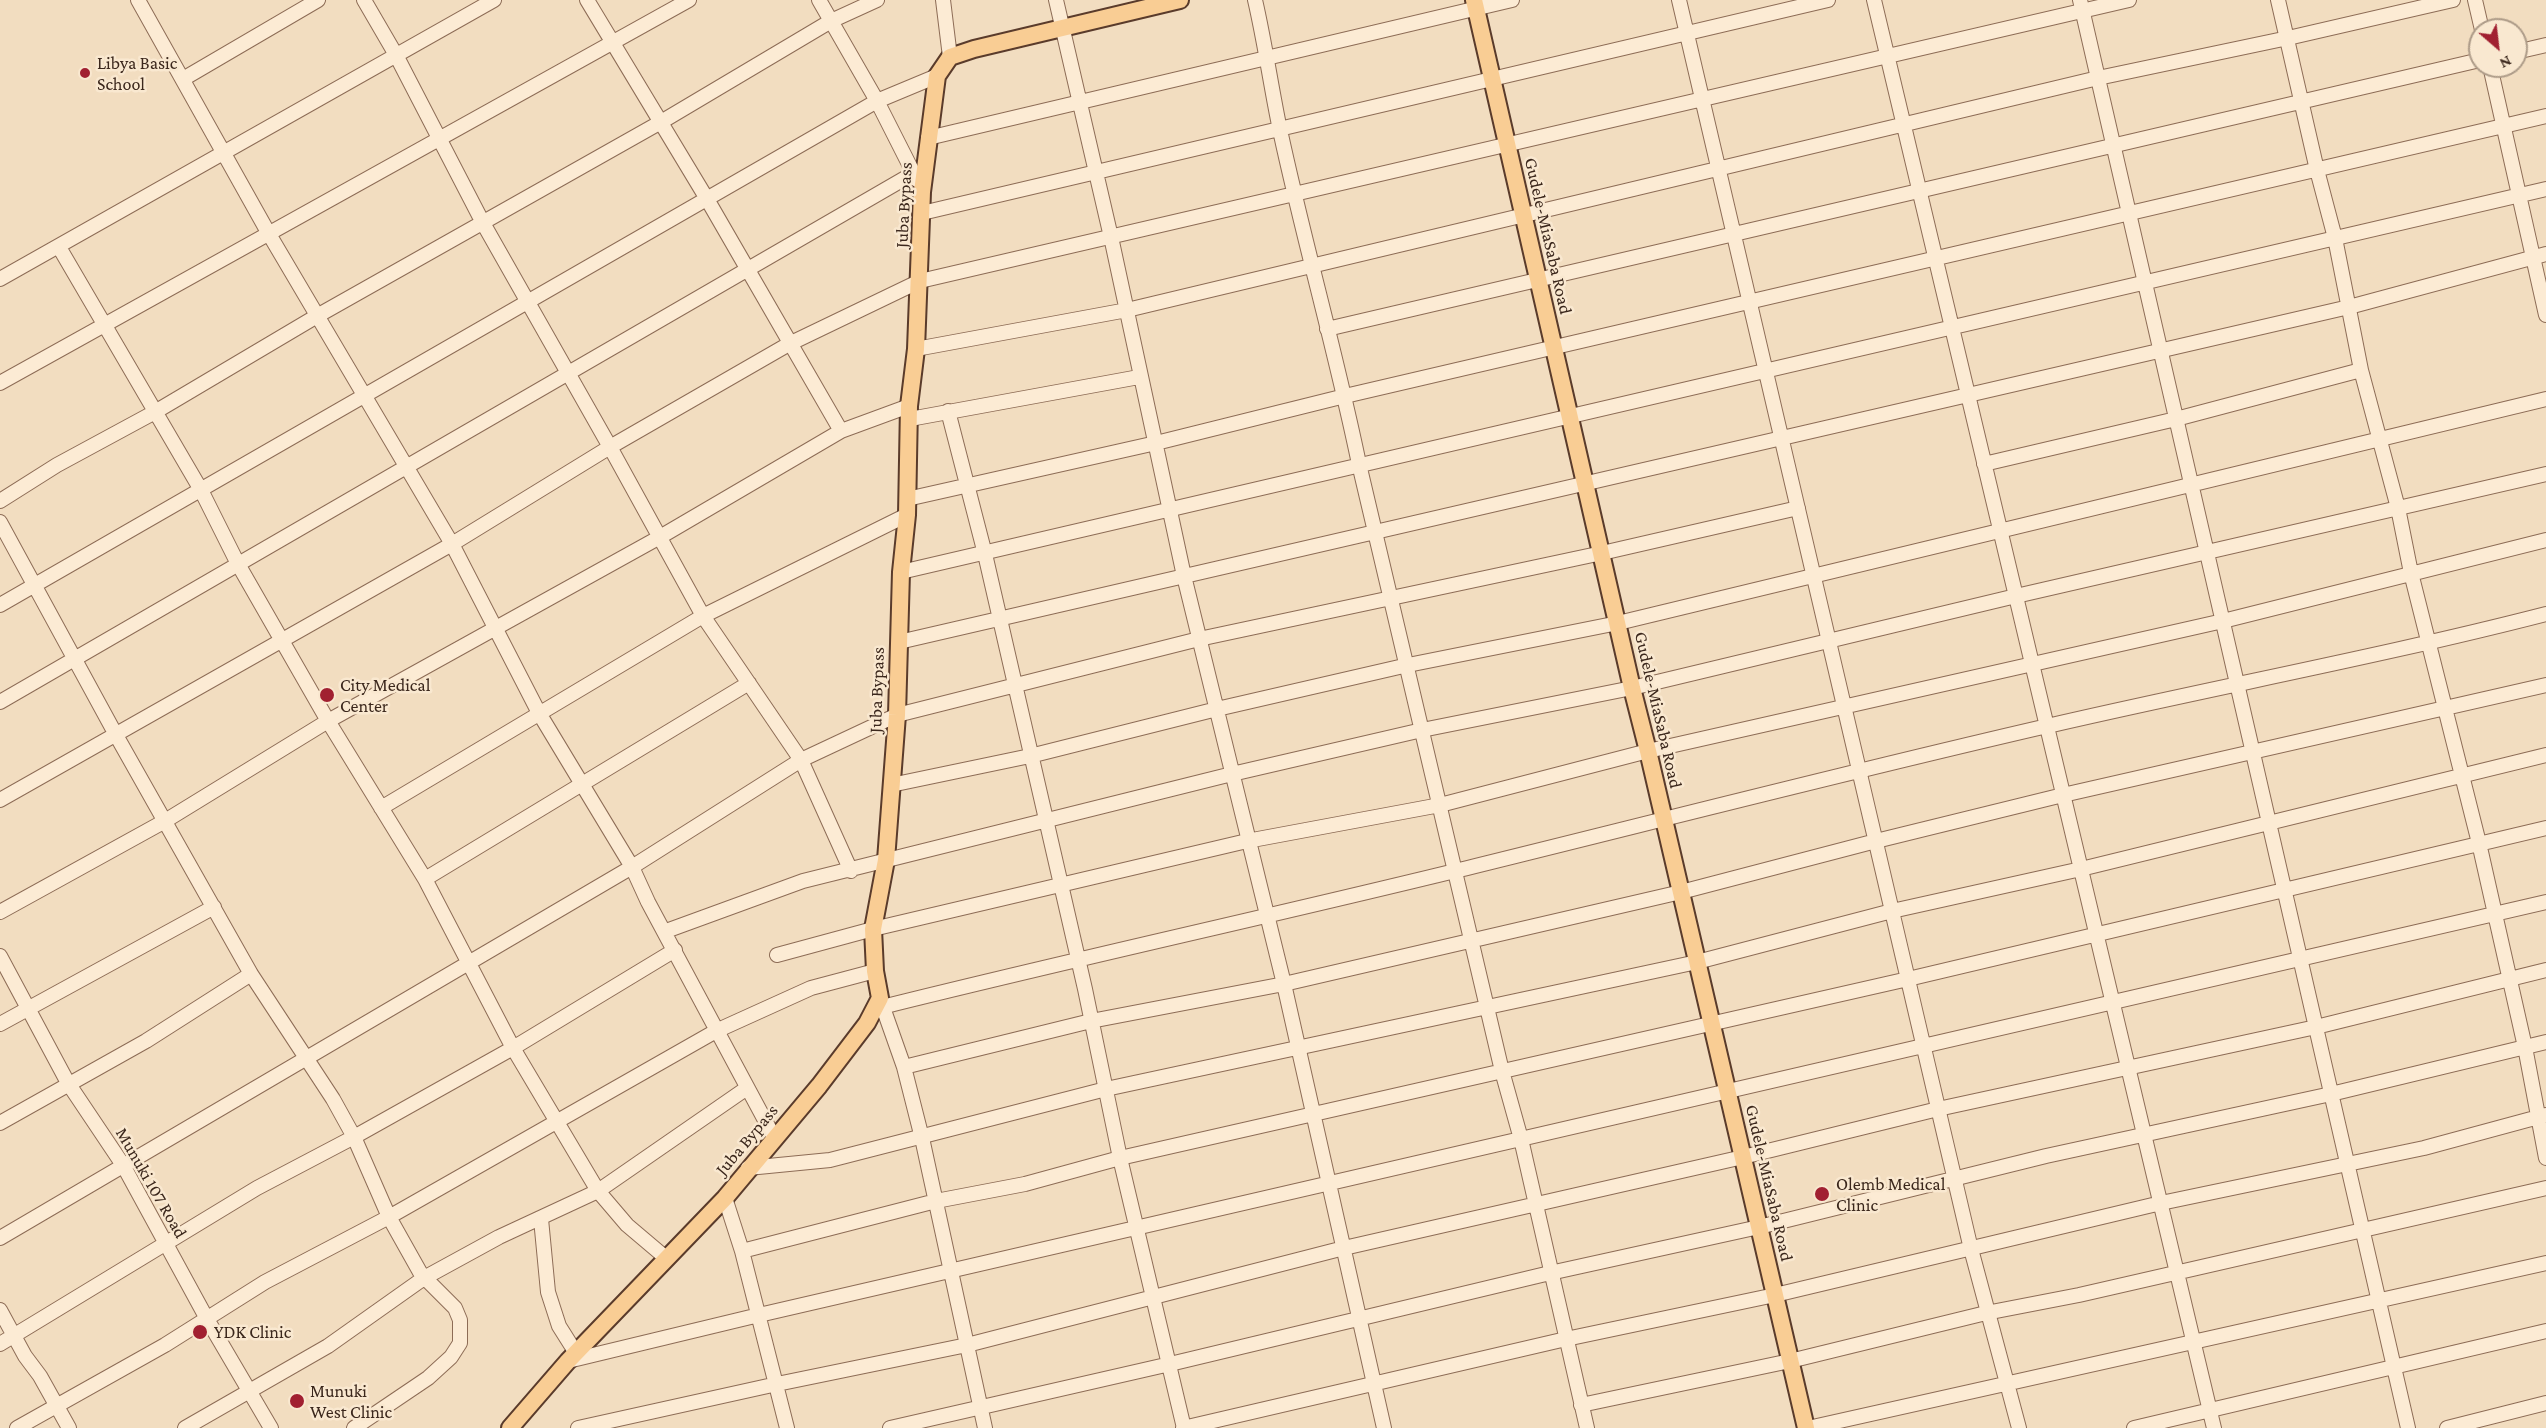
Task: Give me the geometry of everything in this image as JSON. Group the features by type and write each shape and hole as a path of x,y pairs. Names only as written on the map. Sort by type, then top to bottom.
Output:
{"main road":[{"path":"950,57 1180,0"},
{"name":"Gudele-MiaSaba Road","path":"1475,4 1632,688 1807,1428"},
{"name":"Juba Bypass","path":"510,1428 572,1357 725,1198 748,1168 775,1139 881,1002 875,971 873,929 886,860 897,716 901,572 920,281 922,192 937,76 950,57"}],"street":[{"path":"138,0 269,234 452,544 539,713 632,867 648,902 666,931 775,1139"},
{"path":"183,79 318,0"},
{"path":"364,0 396,55 483,223 703,616 801,760 851,871"},
{"path":"0,279 494,0"},
{"path":"587,0 662,122 841,431"},
{"path":"0,383 689,0"},
{"path":"819,0 878,102 922,192"},
{"path":"0,501 57,465 155,412 317,316 662,122 831,21 877,0"},
{"path":"943,0 950,57"},
{"path":"1056,0 1111,237 1139,377 1156,443 1184,576 1247,841 1284,984 1384,1428"},
{"path":"1255,0 1295,194 1345,396 1471,939 1521,1139 1534,1205 1587,1428"},
{"path":"928,138 1475,4 1512,0"},
{"path":"1679,0 1971,1250 1986,1313 2019,1428"},
{"path":"922,213 1827,0"},
{"path":"1874,0 2214,1428"},
{"path":"0,800 452,544 610,447 789,344 920,281 1887,56 2081,5 2129,0"},
{"path":"2278,0 2335,238 2361,370 2398,508 2411,573 2479,843 2508,980 2542,1116 2546,1158"},
{"path":"916,349 1127,310 2098,78 2453,0"},
{"path":"2475,0 2479,18"},
{"path":"2081,5 2408,1428"},
{"path":"2528,49 2546,45"},
{"path":"1327,329 2468,63"},
{"path":"0,605 878,102 937,76"},
{"path":"2492,78 2502,127 2520,195 2540,256 2546,315"},
{"path":"381,808 703,616 907,507 966,485 1156,443 1345,396 2546,116"},
{"path":"0,702 914,173"},
{"path":"901,572 2546,189"},
{"path":"58,247 201,490 238,564 328,721 425,879 513,1048 598,1191 627,1225 666,1258"},
{"path":"899,642 2349,307 2540,256"},
{"path":"1984,464 2176,419 2361,370"},
{"path":"0,912 165,821 328,721 660,537 841,431 910,412 948,411 1139,377"},
{"path":"891,785 1030,756 1217,709 1408,665 1618,623 2546,399"},
{"path":"948,411 985,554 1120,1158 1184,1428 1566,1339 1775,1295 1971,1250 2161,1203 2424,1148 2542,1116"},
{"path":"666,931 803,881 851,871 886,860 1232,774 1422,730 1632,688 2016,596 2207,554 2546,474"},
{"path":"0,1238 304,1057 632,867 801,760 897,716 1199,639 1602,553 1798,508"},
{"path":"0,522 33,586 251,974 333,1099 354,1137 389,1217 424,1278 455,1308 460,1320 458,1349 428,1378 354,1428"},
{"path":"777,955 873,929 1247,841 1440,805 1648,751 2223,621 2546,540"},
{"path":"985,1428 922,1138 904,1067 881,1002 1455,871 1859,770 2047,726 2237,683 2429,644 2546,614"},
{"path":"425,879 749,683"},
{"path":"904,1067 1091,1022 1284,984 1681,892 2063,795 2546,685"},
{"path":"748,1168 830,1160 1106,1089 1697,962 1892,911 2081,869 2546,755"},
{"path":"742,1251 936,1201 1025,1184 1120,1158 1908,979 2546,828"},
{"path":"541,1219 548,1292 572,1357 950,1272 2546,902"},
{"path":"0,1024 214,907"},
{"path":"0,1344 257,1188 513,1048 675,950"},
{"name":"Munuki 107 Road","path":"0,956 68,1083 123,1165 165,1244 270,1428"},
{"path":"585,1427 967,1345 1344,1248 1743,1157 1938,1109 2316,1027 2546,970"},
{"path":"17,1428 207,1319 265,1282 389,1217 717,1031 811,988 875,971"},
{"path":"0,1123 146,1041 251,974"},
{"path":"890,1428 1550,1273 1759,1227 1955,1179 2331,1094 2546,1042"},
{"path":"184,1428 328,1346 424,1278 499,1237 598,1191 747,1088"},
{"path":"1581,1405 1790,1361 1986,1313 2079,1295 2546,1188"},
{"path":"725,1198 742,1251 787,1428"},
{"path":"1807,1428 2546,1263"},
{"path":"0,1310 69,1428"},
{"path":"2134,1428 2546,1331"},
{"path":"2447,1428 2546,1404"}],"place":[{"name":"Libya Basic School","path":"85,73"},
{"name":"City Medical Center","path":"327,695"},
{"name":"Olemb Medical Clinic","path":"1822,1194"},
{"name":"YDK Clinic","path":"200,1332"},
{"name":"Munuki West Clinic","path":"297,1401"}]}
